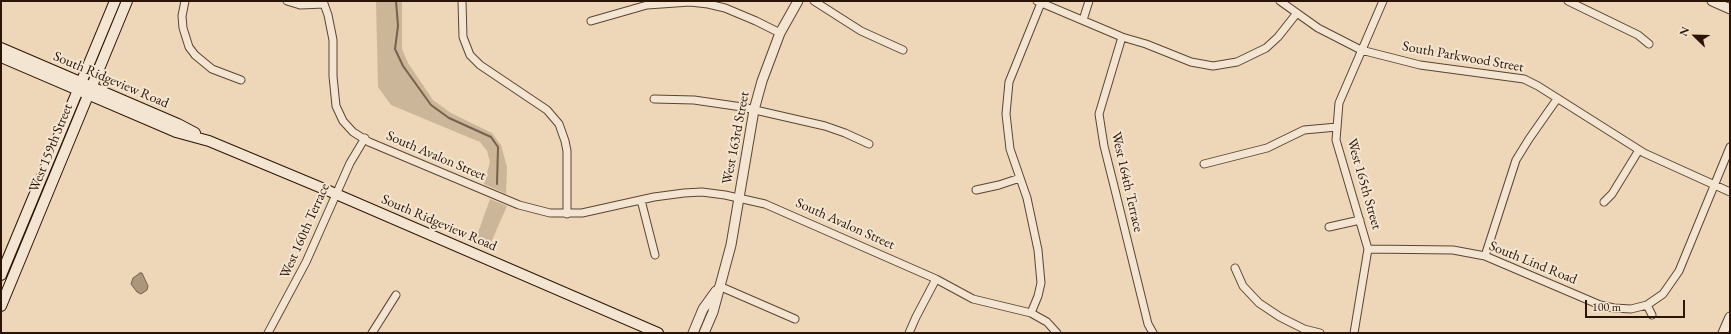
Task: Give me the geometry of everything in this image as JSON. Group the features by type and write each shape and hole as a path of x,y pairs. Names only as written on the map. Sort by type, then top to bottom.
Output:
{"main road":[{"name":"West 159th Street","path":"1,275 115,1"},
{"name":"West 159th Street","path":"1,303 127,1"},
{"name":"South Ridgeview Road","path":"1,48 80,86"},
{"name":"South Ridgeview Road","path":"1,57 178,124 209,141 336,194 658,333"}],"street":[{"path":"185,1 182,16 183,28 189,47 194,55 212,69 241,80"},
{"name":"South Avalon Street","path":"287,1 300,5 323,3 328,15 333,40 333,76 336,106 343,121 353,132 519,205 543,212 567,214 668,195 702,192 739,198 776,207 936,279 973,299 1031,313 1047,322 1057,333"},
{"path":"462,1 463,37 470,55 480,65 548,110 559,124 567,151 567,214"},
{"name":"West 163rd Street","path":"704,333 713,312 731,245 754,110 762,81 780,34 798,1"},
{"path":"814,1 861,31 903,50"},
{"path":"1083,20 1089,1"},
{"name":"South Parkwood Street","path":"1280,1 1318,28 1361,50 1420,65 1524,79 1538,86 1639,150 1730,192"},
{"name":"West 165th Street","path":"1354,333 1368,249 1336,140 1339,103 1383,1"},
{"path":"1568,1 1638,35 1649,44"},
{"path":"1712,1 1730,9"},
{"path":"591,21 647,5 690,2 725,8 756,21 780,34"},
{"path":"1031,313 1038,296 1041,273 1035,230 1008,138 1006,100 1010,77 1039,2 1122,37 1146,44 1191,62 1213,66 1223,65 1250,57 1266,48 1278,37 1296,13"},
{"name":"West 164th Terrace","path":"1122,37 1099,114 1104,146 1148,324 1153,333"},
{"path":"654,99 694,100 754,110 825,126 845,132 869,144"},
{"path":"1484,256 1516,160 1557,99"},
{"path":"1204,164 1267,148 1304,130 1337,127"},
{"name":"West 160th Terrace","path":"268,333 306,262 350,163 365,138"},
{"name":"South Lind Road","path":"1368,249 1453,250 1484,256 1600,305 1631,309 1647,305 1663,294 1679,271 1730,147"},
{"path":"1604,202 1612,194 1639,150"},
{"path":"976,190 999,185 1020,178"},
{"path":"642,200 655,255"},
{"path":"1329,227 1360,220"},
{"path":"1235,268 1243,286 1259,303 1280,318 1304,329 1320,333"},
{"path":"910,333 916,317 936,279"},
{"path":"719,286 795,319"},
{"name":"West 163rd Street","path":"693,333 703,310 719,286"},
{"path":"372,333 396,295"},
{"path":"1647,305 1652,315"},
{"path":"1723,333 1730,317"}],"shaded area":[{"path":"376,1 402,1 402,49 408,63 433,100 451,113 492,133 501,145 507,167 506,194 484,184 490,162 487,151 480,142 391,105 378,87"},
{"path":"490,199 507,206 489,247 475,241"},
{"path":"142,273 148,286 147,290 141,294 137,292 131,284 133,278"}],"waterway":[{"path":"396,1 398,26 395,49 403,66 431,105 449,118 491,137 498,147 497,184"}]}
